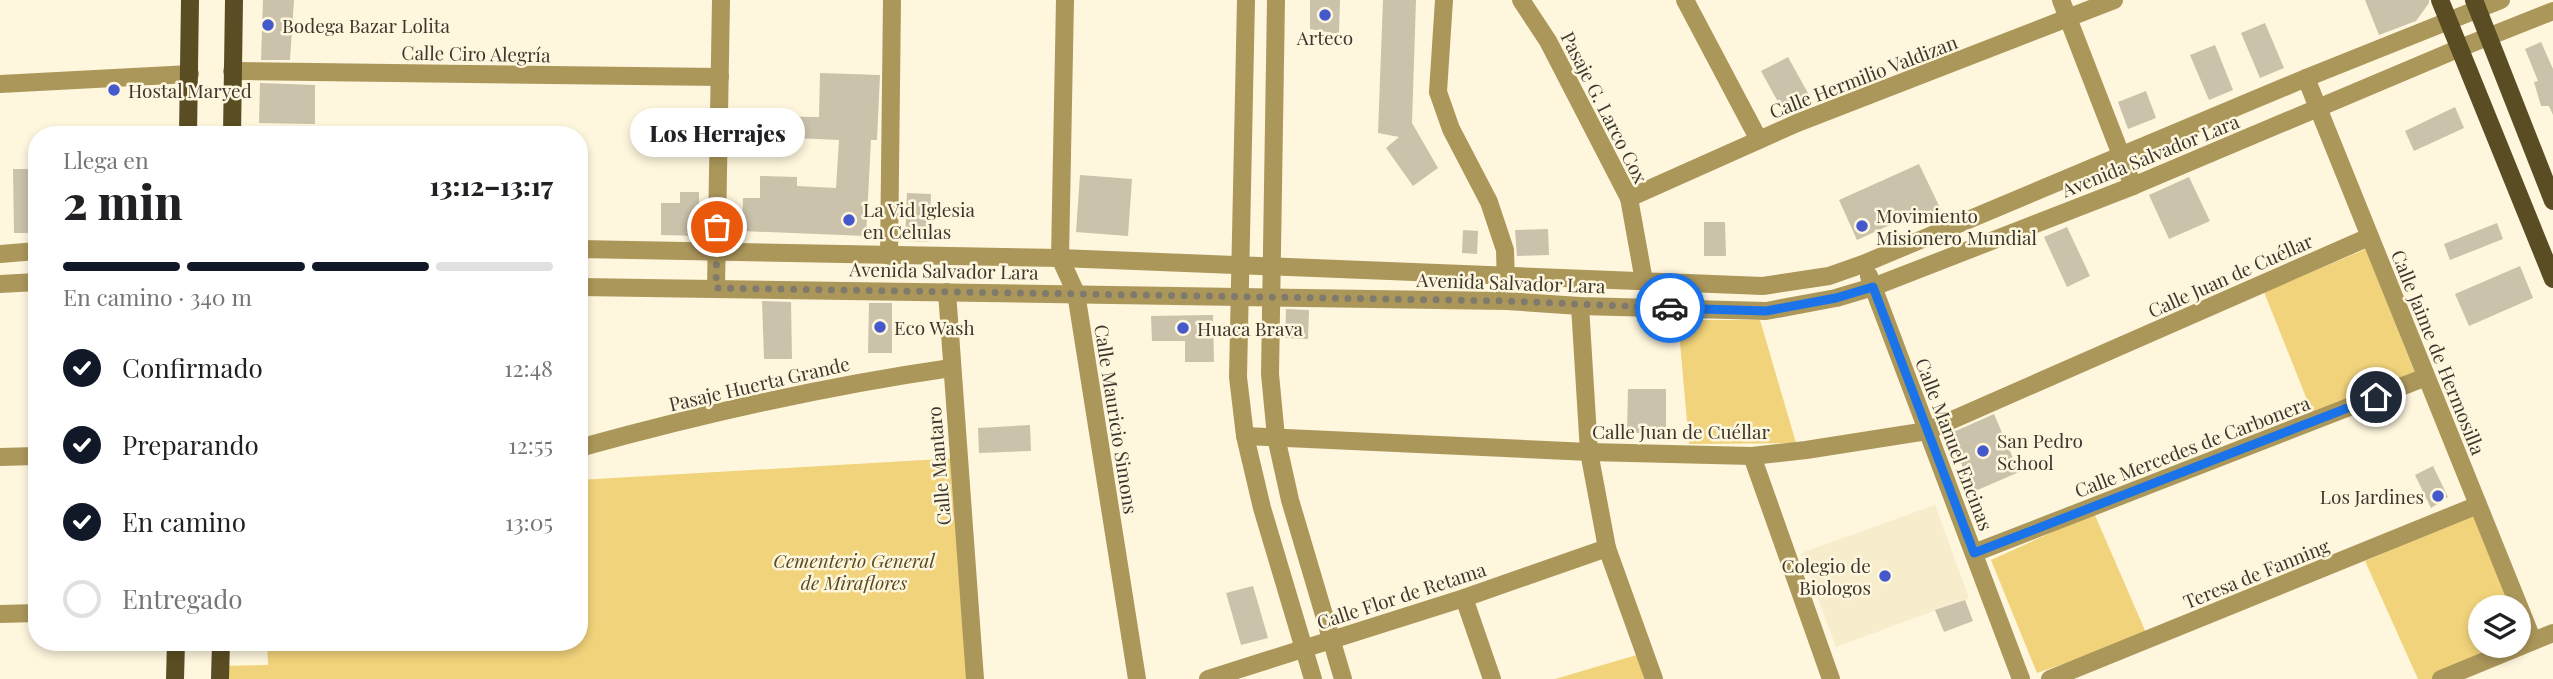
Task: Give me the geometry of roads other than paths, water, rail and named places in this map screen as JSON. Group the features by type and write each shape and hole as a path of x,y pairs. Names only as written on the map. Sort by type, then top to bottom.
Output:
{"main road":[{"path":"188,126 190,0"},
{"path":"232,126 234,0"},
{"path":"2440,0 2553,279"},
{"path":"2476,5 2553,201"},
{"path":"175,679 176,651"},
{"path":"220,679 221,651"}],"street":[{"path":"716,288 721,0"},
{"path":"889,256 892,0"},
{"name":"Calle Mauricio Simons","path":"1065,0 1060,258 1076,293 1137,679"},
{"path":"1246,0 1238,377 1245,436 1262,508 1313,679"},
{"path":"1276,0 1270,374 1276,437 1290,500 1343,679"},
{"path":"1444,0 1438,92 1451,130 1489,202 1505,250 1507,301"},
{"name":"Pasaje G. Larco Cox","path":"1521,0 1548,41 1629,198 1644,281"},
{"path":"1685,0 1759,140"},
{"path":"2061,0 2133,186"},
{"name":"Calle Hermilio Valdizan","path":"1629,198 1759,140 2114,0"},
{"name":"Avenida Salvador Lara","path":"588,249 1060,258 1763,286 1829,276 1863,264 2448,21 2476,5 2501,0"},
{"name":"Avenida Salvador Lara","path":"588,287 1507,301 1580,306 1766,311 1836,298 1873,287 2133,186 2553,11"},
{"path":"1245,46 1275,47"},
{"name":"Calle Ciro Alegría","path":"232,71 720,77"},
{"path":"0,84 190,74"},
{"name":"Calle Jaime de Hermosilla","path":"2306,78 2533,641"},
{"name":"Calle Juan de Cuéllar","path":"1245,436 1589,452 1752,456 1927,431 2369,237"},
{"path":"0,254 28,252"},
{"name":"Calle Manuel Encinas","path":"1863,264 2021,679"},
{"path":"0,284 28,282"},
{"name":"Calle Mantaro","path":"947,292 975,679"},
{"path":"1580,306 1589,452 1607,548 1654,679"},
{"name":"Pasaje Huerta Grande","path":"588,445 769,399 864,380 951,368"},
{"name":"Calle Mercedes de Carbonera","path":"1974,553 2426,377"},
{"path":"0,457 28,456"},
{"path":"1752,456 1831,679"},
{"name":"Teresa de Fanning","path":"2050,679 2478,505"},
{"name":"Calle Flor de Retama","path":"1208,679 1464,598 1607,548"},
{"path":"1464,598 1492,679"},
{"path":"0,614 28,613"},
{"path":"2441,679 2553,634"}],"place":[{"name":"Arteco","path":"1325,15"},
{"name":"Bodega Bazar Lolita","path":"268,25"},
{"name":"Hostal Maryed","path":"114,90"},
{"name":"La Vid Iglesia en Celulas","path":"849,220"},
{"name":"Movimiento Misionero Mundial","path":"1862,226"},
{"name":"Los Herrajes","path":"717,227"},
{"name":"Eco Wash","path":"880,327"},
{"name":"Huaca Brava","path":"1183,328"},
{"name":"San Pedro School","path":"1983,451"},
{"name":"Los Jardines","path":"2438,496"},
{"name":"Colegio de Biologos","path":"1885,576"}],"park label":[{"name":"Cementerio General de Miraflores","path":"854,571"}]}
